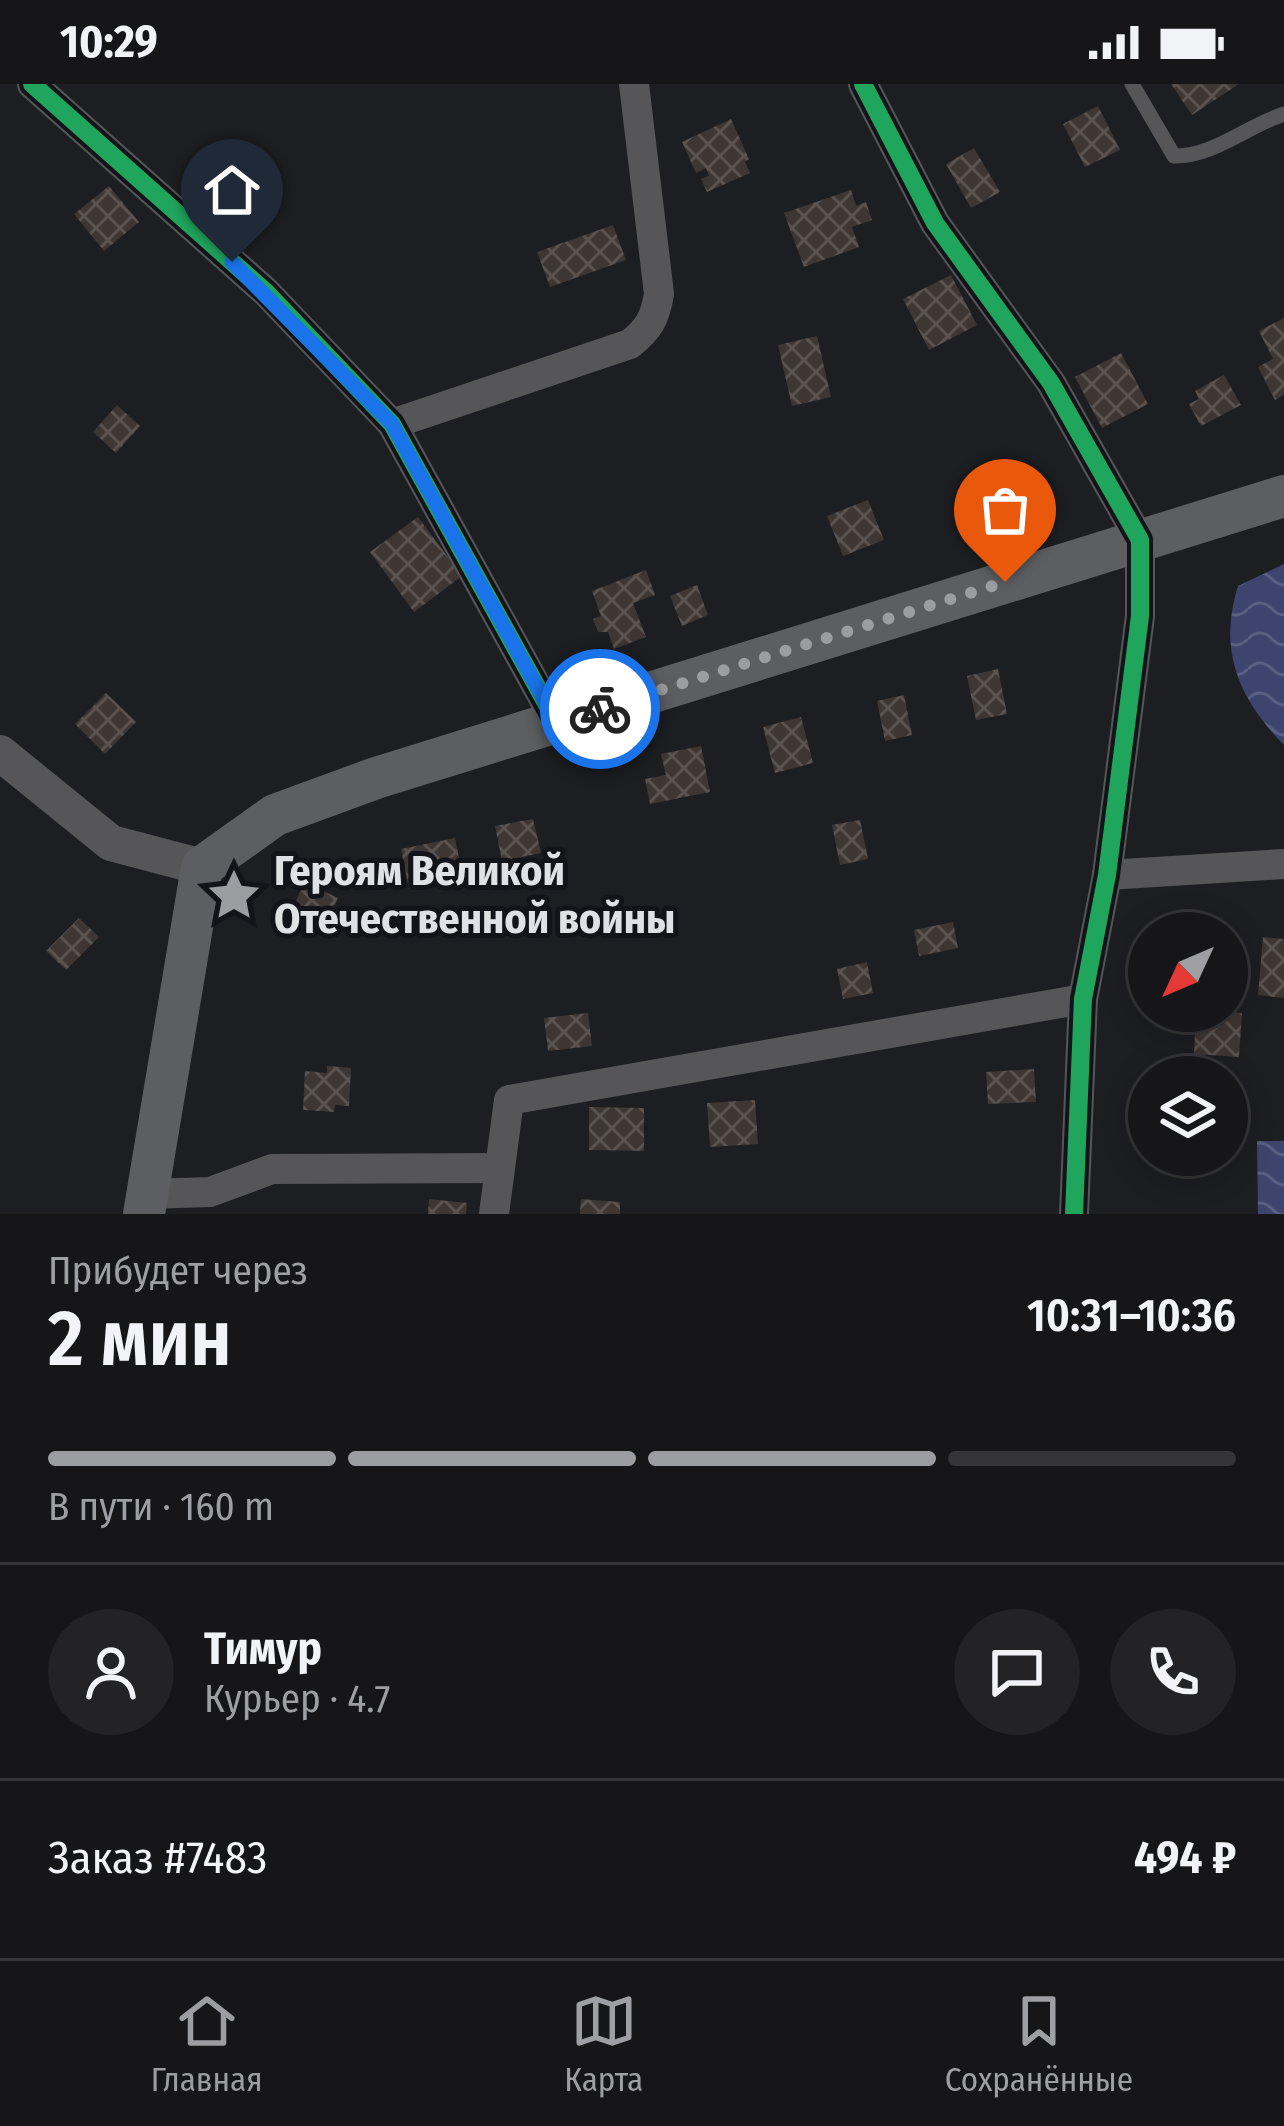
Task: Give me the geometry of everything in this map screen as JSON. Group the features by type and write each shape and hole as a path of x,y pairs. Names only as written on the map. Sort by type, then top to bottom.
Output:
{"main road":[{"path":"146,1204 202,867 275,814 376,778 1284,496"}],"street":[{"path":"32,84 266,292 392,424 557,723"},
{"path":"392,424 630,344 647,331 659,293 634,84"},
{"path":"863,84 935,223 1052,383 1139,540 1139,616 1107,875 1083,998 1074,1214"},
{"path":"0,753 111,843 202,867"},
{"path":"1107,875 1284,864"},
{"path":"494,1214 509,1100 1083,998"},
{"path":"146,1204 210,1192 272,1169 499,1168"}],"lane":[{"path":"1132,84 1174,156 1195,156 1284,113"}],"water":[{"path":"1284,564 1284,745 1244,691 1230,631 1238,586"},
{"path":"1257,1141 1284,1141 1284,1214 1258,1214"}],"building":[{"path":"1171,84 1239,84 1192,115"},
{"path":"1098,106 1120,150 1085,167 1063,124"},
{"path":"731,119 749,159 745,162 750,173 707,192 701,179 709,176 706,168 696,173 682,142"},
{"path":"974,148 1000,192 971,208 946,164"},
{"path":"109,186 139,222 104,251 74,214"},
{"path":"851,190 856,206 866,202 872,220 852,227 859,247 804,267 784,213"},
{"path":"613,225 626,260 550,287 537,252"},
{"path":"951,275 977,325 929,350 903,299"},
{"path":"1284,318 1284,395 1275,400 1258,367 1273,359 1259,331"},
{"path":"817,336 831,397 792,406 778,345"},
{"path":"1121,353 1148,404 1102,428 1075,377"},
{"path":"1224,375 1241,405 1201,426 1189,404 1199,399 1195,391"},
{"path":"117,405 140,426 116,453 93,432"},
{"path":"868,500 884,540 843,556 827,516"},
{"path":"418,517 462,576 414,612 370,552"},
{"path":"646,570 655,595 633,603 646,637 614,649 608,632 598,632 593,619 601,616 592,591"},
{"path":"697,585 708,615 682,626 670,596"},
{"path":"998,669 1007,714 976,720 967,676"},
{"path":"106,693 136,722 105,754 75,724"},
{"path":"904,695 912,735 885,741 877,701"},
{"path":"801,717 813,763 775,773 763,727"},
{"path":"701,746 710,792 650,804 645,779 666,775 661,754"},
{"path":"533,819 541,853 502,861 495,826"},
{"path":"860,820 868,859 840,865 832,825"},
{"path":"455,838 463,878 409,889 401,849"},
{"path":"304,882 338,898 327,921 294,906"},
{"path":"79,918 99,937 66,970 46,951"},
{"path":"953,922 958,948 919,956 914,930"},
{"path":"1263,937 1284,939 1284,998 1258,995"},
{"path":"867,962 873,993 843,999 837,969"},
{"path":"588,1013 592,1046 548,1051 544,1018"},
{"path":"1195,1032 1241,1032 1239,1056 1194,1054"},
{"path":"327,1066 351,1068 349,1106 335,1105 334,1112 303,1110 305,1071 327,1073"},
{"path":"1034,1069 1036,1102 988,1104 986,1072"},
{"path":"755,1100 758,1144 710,1147 707,1103"},
{"path":"589,1107 644,1108 644,1151 589,1150"},
{"path":"429,1199 467,1203 466,1214 428,1214"},
{"path":"581,1199 620,1202 620,1214 580,1214"}],"cycle path":[{"path":"32,84 266,292 392,424 557,723"},
{"path":"863,84 935,223 1051,383 1140,540 1140,616 1107,875 1083,999 1074,1214"}],"way so far":[{"path":"600,709 1005,582"}],"place":[{"name":"Героям Великой Отечественной войны","path":"234,895"}],"route":[{"path":"232,262 392,424 557,723 600,709"}]}
